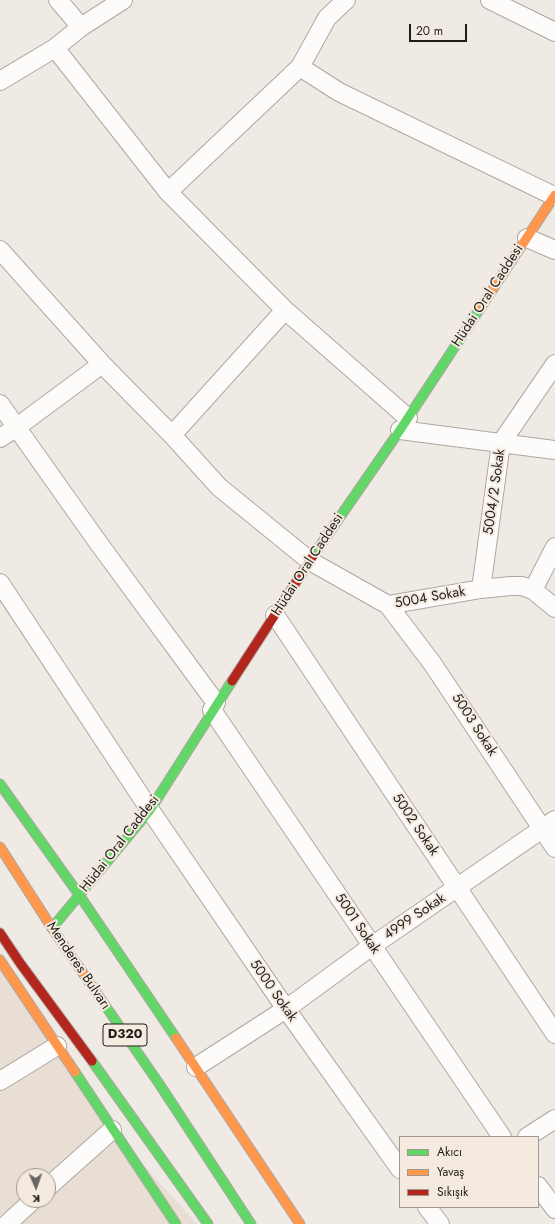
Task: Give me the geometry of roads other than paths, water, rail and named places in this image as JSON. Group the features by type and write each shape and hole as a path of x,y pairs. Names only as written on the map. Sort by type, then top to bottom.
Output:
{"main road":[{"name":"Hüdai Oral Caddesi","path":"52,928 150,810 214,706 310,561 404,424 555,196"},
{"path":"0,784 80,896 300,1224"},
{"name":"Menderes Bulvarı","path":"0,847 52,928 160,1085 250,1224"},
{"name":"D320","path":"0,933 20,963 103,1075 208,1224"},
{"path":"0,960 176,1224"}],"street":[{"path":"58,0 81,28"},
{"path":"0,81 55,48 81,28 123,0"},
{"path":"168,192 300,68 327,18 346,0"},
{"path":"490,0 555,32"},
{"path":"55,48 168,192 285,310 404,424 501,443 555,450"},
{"path":"300,68 339,92 555,196"},
{"path":"527,238 555,250"},
{"name":"5004 Sokak","path":"0,250 102,364 172,435 219,487 310,561 388,605 481,588 522,586 533,590 555,608"},
{"path":"172,435 285,310"},
{"path":"0,438 102,364"},
{"name":"5004/2 Sokak","path":"481,588 501,443 555,364"},
{"name":"5001 Sokak","path":"0,404 214,706 372,946 501,1136"},
{"path":"533,590 555,547"},
{"name":"5000 Sokak","path":"0,583 150,810 286,1009 399,1168"},
{"name":"5003 Sokak","path":"388,605 432,663 549,825 555,848"},
{"name":"5002 Sokak","path":"275,615 555,1034"},
{"name":"4999 Sokak","path":"196,1067 286,1009 372,946 549,825"},
{"path":"0,1080 57,1046"},
{"path":"529,1136 555,1119"},
{"path":"56,1180 112,1130"},
{"path":"539,1187 555,1209"},
{"path":"7,1224 24,1208"},
{"path":"429,1208 440,1224"}]}
